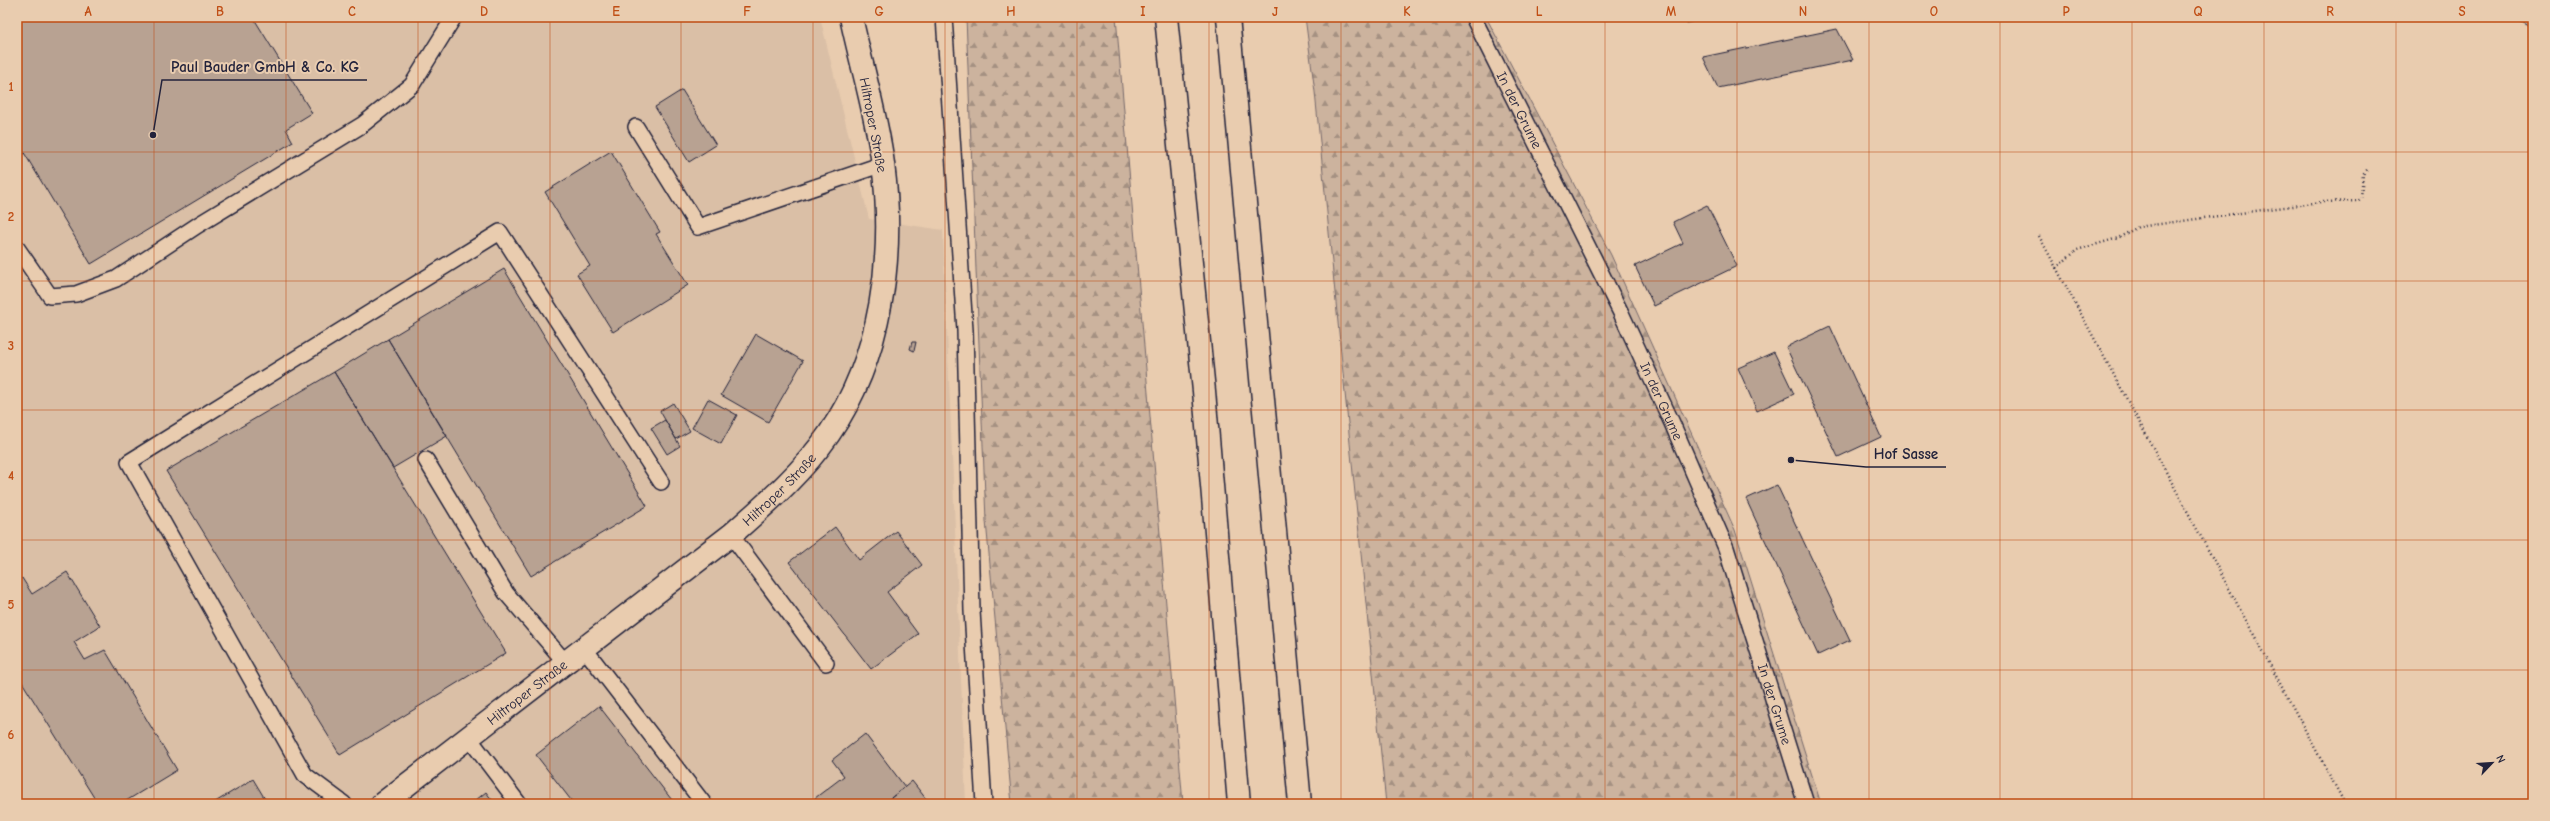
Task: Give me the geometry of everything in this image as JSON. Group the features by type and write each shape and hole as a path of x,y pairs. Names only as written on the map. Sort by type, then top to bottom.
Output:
{"main road":[{"name":"Hiltroper Straße","path":"382,804 731,535 784,488 808,462 829,433 853,393 872,345 883,284 887,229 883,164 851,17"},
{"path":"1166,17 1204,399 1240,804"},
{"path":"1228,17 1300,804"}],"lane":[{"path":"17,248 50,296 76,294 116,279 198,225 362,126 412,85 454,17"},
{"path":"944,17 965,330 972,611 984,804"},
{"name":"In der Grume","path":"1473,17 1621,313 1672,423 1726,548 1806,804"},
{"path":"636,127 698,227 883,164"},
{"path":"344,804 305,775 129,462 500,232 661,482"},
{"path":"426,460 506,593 565,662"},
{"path":"731,535 826,663"},
{"path":"584,648 704,804"},
{"path":"469,738 520,804"}],"path":[{"path":"2056,268 2077,250 2118,238 2138,227 2321,202 2358,201 2361,198 2363,174 2368,169"},
{"path":"2039,236 2345,804"}],"shaded area":[{"path":"17,17 820,17 869,219 943,230 966,804 17,804"}],"green space":[{"path":"966,17 1116,17 1183,804 1012,804 986,521"},
{"path":"1305,17 1486,17 1611,255 1735,530 1821,804 1386,804 1315,92"}],"building":[{"path":"17,17 253,17 312,113 286,129 293,142 91,264 17,141"},
{"path":"1684,17 1709,17 1687,23"},
{"path":"2514,17 2533,17 2533,28"},
{"path":"1837,29 1853,60 1718,88 1703,57"},
{"path":"682,90 716,145 689,162 655,107"},
{"path":"611,151 660,232 656,234 688,285 613,332 577,274 590,266 545,192"},
{"path":"1707,205 1737,266 1654,306 1635,266 1683,243 1673,222"},
{"path":"504,269 647,506 531,576 388,339"},
{"path":"1830,326 1881,437 1838,457 1786,347"},
{"path":"756,334 803,361 768,422 721,395"},
{"path":"388,339 447,436 393,468 334,372"},
{"path":"912,342 916,342 914,351 910,349"},
{"path":"1774,352 1794,394 1757,411 1738,368"},
{"path":"334,372 506,653 340,755 166,471"},
{"path":"708,399 737,415 721,444 692,428"},
{"path":"673,403 690,431 676,439 660,411"},
{"path":"665,420 680,446 667,454 651,428"},
{"path":"1777,485 1850,640 1818,655 1746,499"},
{"path":"835,527 859,560 896,531 922,565 887,592 918,634 871,669 789,562"},
{"path":"67,572 100,626 74,642 85,660 105,650 177,770 121,804 98,804 17,674 17,582 22,578 32,594"},
{"path":"599,706 675,804 574,804 536,755"},
{"path":"865,734 905,787 883,804 819,804 815,798 844,776 832,760"},
{"path":"253,779 268,804 212,804"},
{"path":"912,781 930,804 883,804 905,787"},
{"path":"486,792 495,804 471,804"}],"place":[{"name":"Paul Bauder GmbH & Co. KG","path":"153,135"},
{"name":"Hof Sasse","path":"1791,460"}]}
